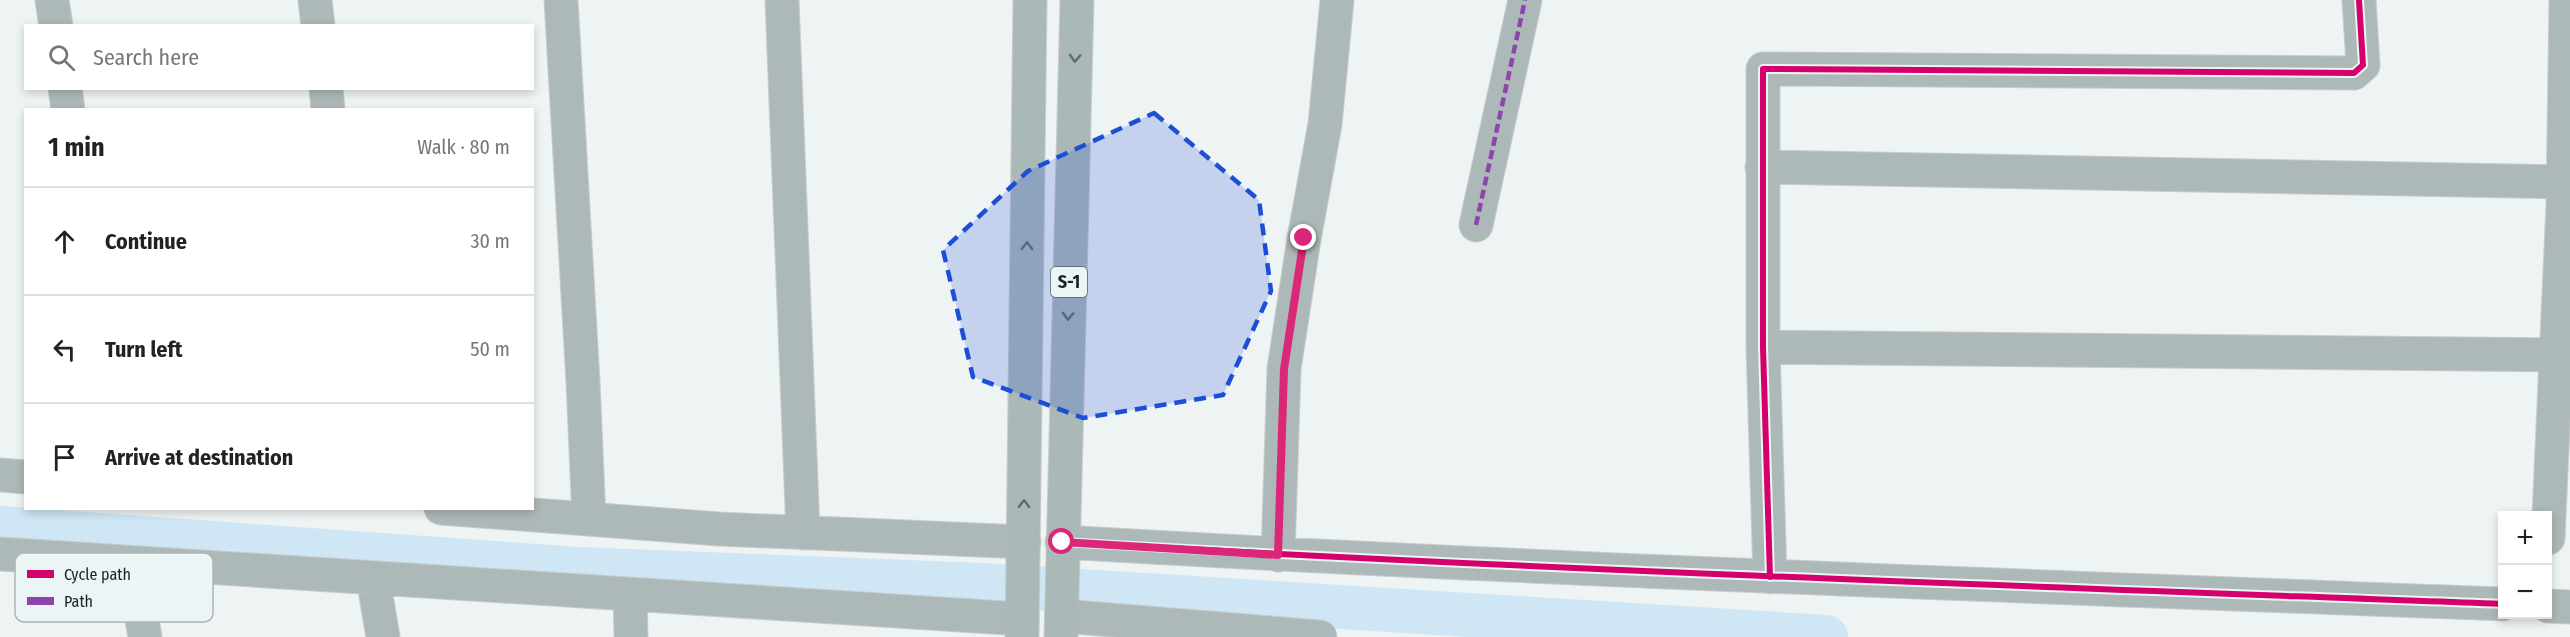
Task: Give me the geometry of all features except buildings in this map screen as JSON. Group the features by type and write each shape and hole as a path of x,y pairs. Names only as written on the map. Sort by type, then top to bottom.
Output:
{"main road":[{"name":"S-1","path":"1022,628 1030,0"},
{"name":"S-1","path":"1061,626 1077,0"}],"street":[{"path":"52,0 56,24"},
{"path":"315,0 318,24"},
{"path":"561,0 589,519"},
{"path":"782,0 803,533"},
{"path":"1278,555 1284,369 1304,238 1325,124 1337,0"},
{"path":"1476,225 1525,0"},
{"path":"1770,577 1763,347 1762,69 2354,73 2363,65 2359,0"},
{"path":"2548,511 2564,182 2566,0"},
{"path":"65,90 68,108"},
{"path":"326,90 328,108"},
{"path":"1762,167 2564,182"},
{"path":"1763,347 2556,355"},
{"path":"0,475 24,477"},
{"path":"468,510 803,533 1024,552"},
{"path":"1062,553 1278,555 1770,577 2498,604"},
{"path":"0,554 15,555"},
{"path":"213,568 630,594 1022,628"},
{"path":"373,578 383,637"},
{"path":"630,594 631,637"},
{"path":"2552,606 2570,608"},
{"path":"142,622 145,637"},
{"path":"1061,626 1320,637"}],"highlighted area":[{"path":"1154,113 1259,200 1271,291 1223,395 1083,418 973,377 943,250 1028,171"}],"waterway":[{"path":"0,528 578,569 982,585 1826,637"}],"marked path":[{"path":"1476,225 1525,0"}],"cycle path":[{"path":"1770,577 1763,347 1763,69 2354,73 2363,65 2359,0"},
{"path":"1062,542 1602,569 2498,604"}],"route":[{"path":"1062,542 1278,555 1284,369 1304,238"}]}
